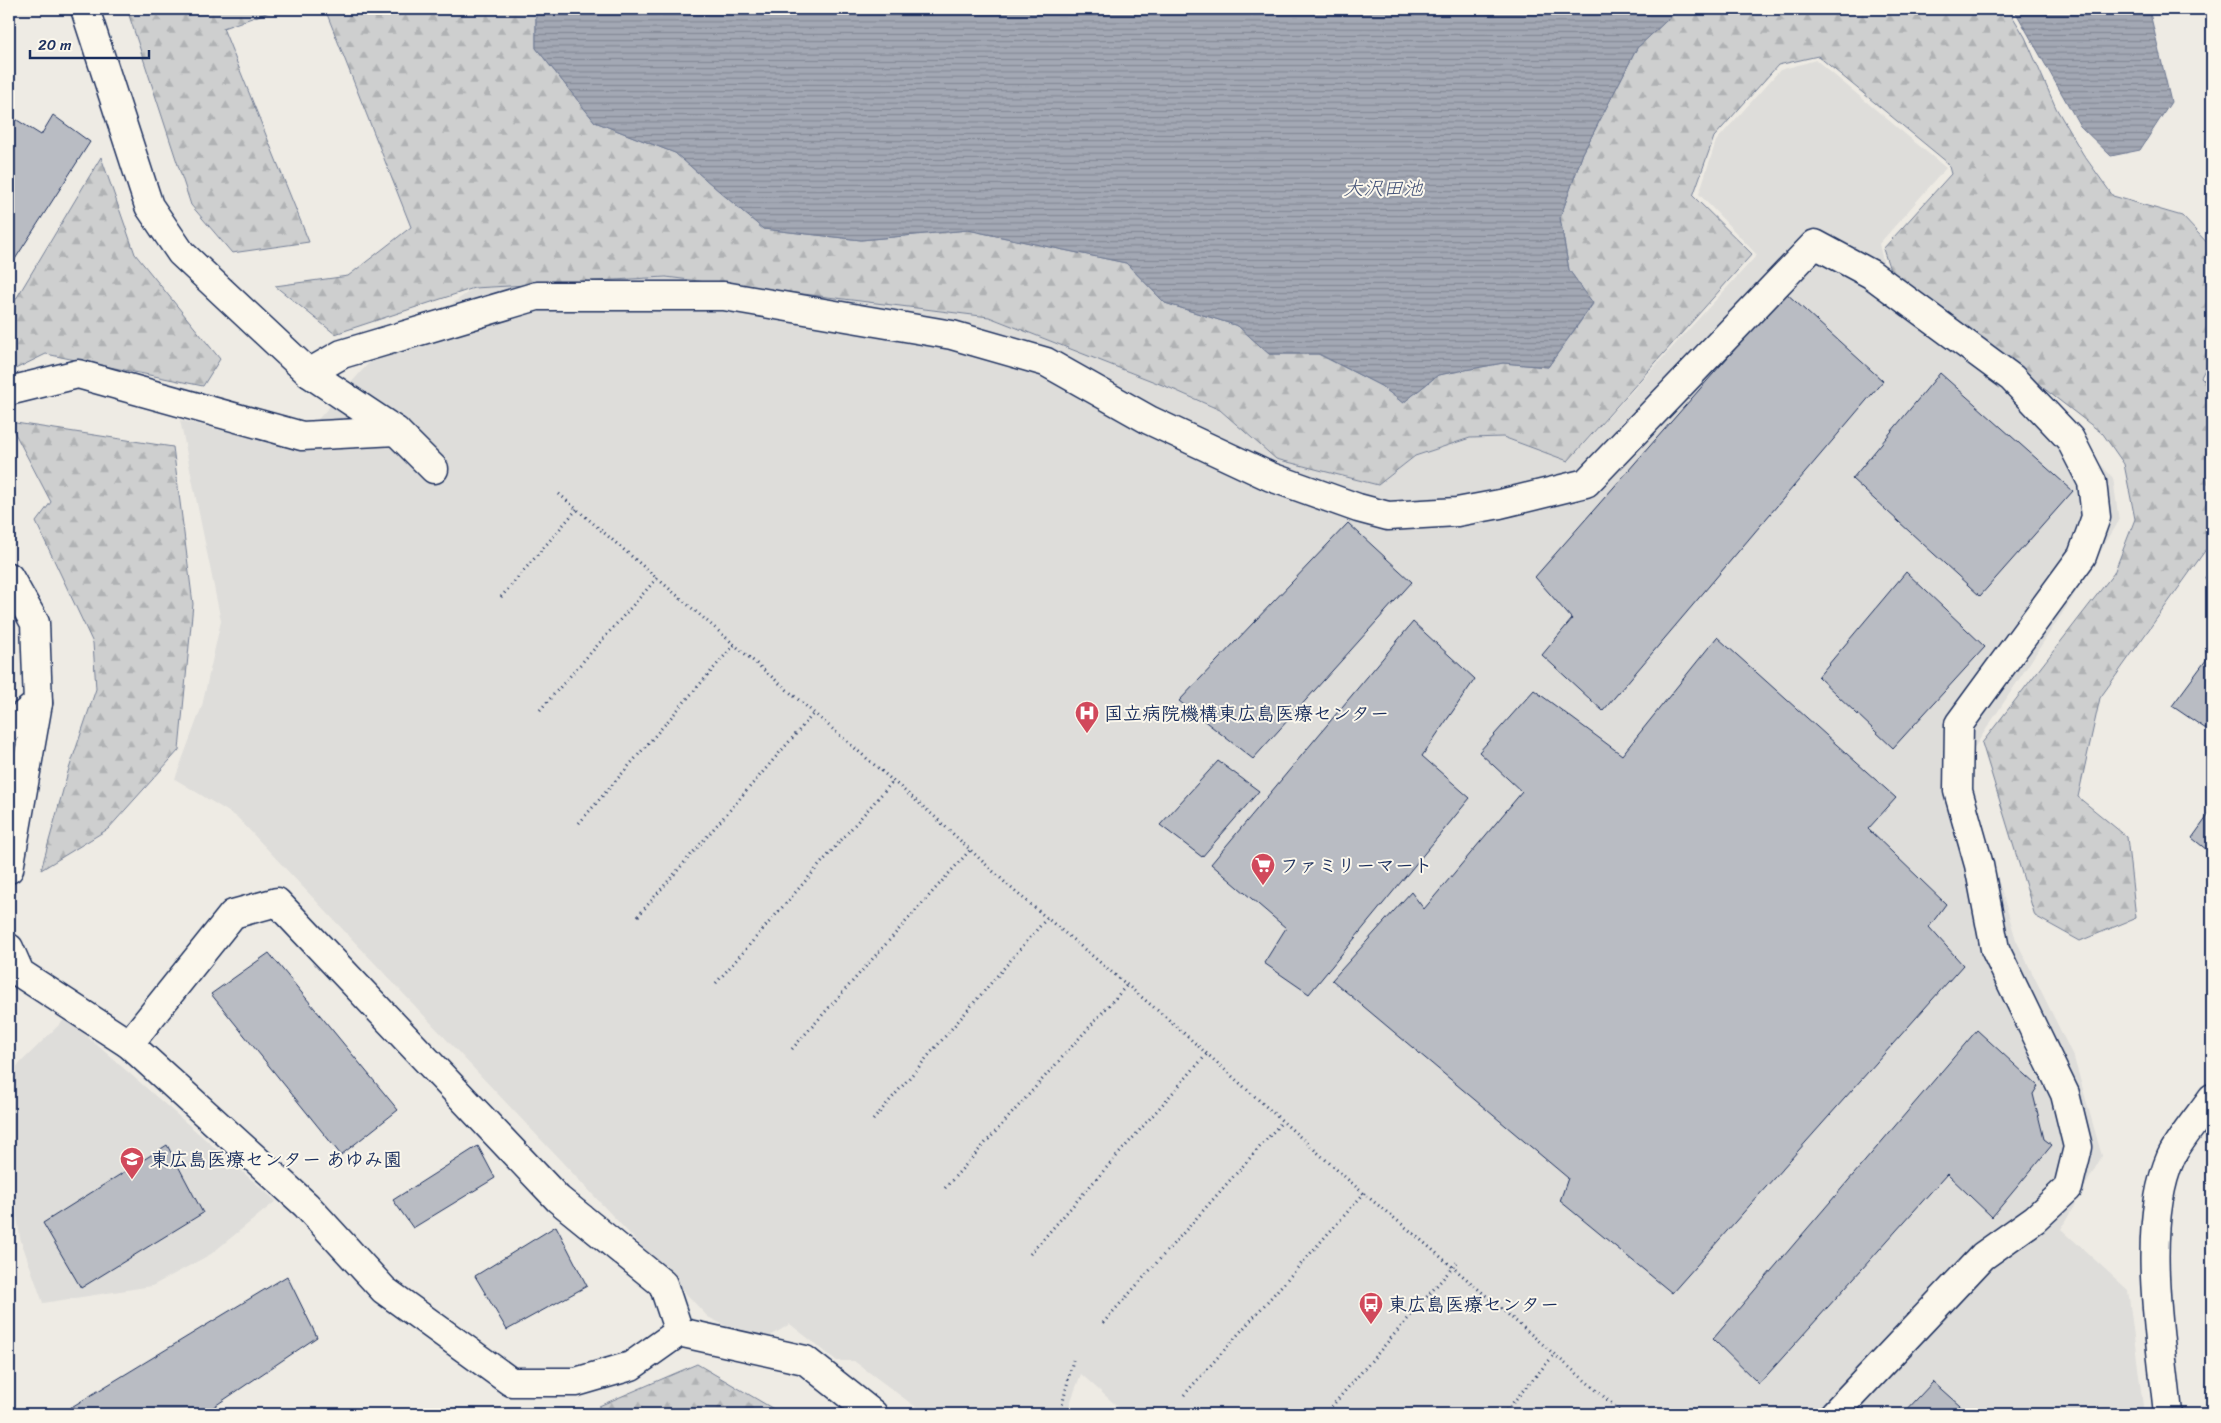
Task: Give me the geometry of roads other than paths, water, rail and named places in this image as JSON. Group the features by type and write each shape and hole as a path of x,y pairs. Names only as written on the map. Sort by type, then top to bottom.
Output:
{"street":[{"path":"85,9 149,206 181,253 309,373 396,431 434,469"},
{"path":"309,373 342,354 537,296 724,296 952,335 1046,362 1149,420 1271,477 1388,516 1417,516 1457,512 1500,504 1586,483 1815,244 1871,274 2012,378 2070,439 2092,482 2096,517 2082,556 1959,724 1958,792 1979,865 1995,949 2065,1094 2078,1148 2068,1188 2035,1219 1983,1256 1834,1414"},
{"path":"9,391 78,374 302,436 396,431"},
{"path":"9,577 35,623 38,703 9,869"},
{"path":"9,727 38,703"},
{"path":"129,1044 233,914 277,902 558,1199 663,1284 679,1332"},
{"path":"9,948 20,973 129,1044 306,1205 384,1290 511,1382 576,1382 630,1366 679,1332 805,1360 873,1414"},
{"path":"2168,1414 2155,1285 2157,1205 2171,1157 2212,1098"}],"water":[{"name":"大沢田池","path":"536,9 1679,9 1637,48 1583,153 1560,218 1569,270 1593,303 1548,367 1503,363 1438,375 1403,403 1381,386 1319,354 1269,354 1238,326 1165,303 1126,263 968,230 861,240 763,229 675,153 595,122 536,48"},
{"path":"2014,9 2149,9 2171,102 2140,150 2111,156 2080,126"}],"place":[{"name":"国立病院機構東広島医療センター","path":"1087,734"},
{"name":"ファミリーマート","path":"1263,886"},
{"name":"東広島医療センター あゆみ園","path":"132,1180"},
{"name":"東広島医療センター","path":"1371,1325"}]}
